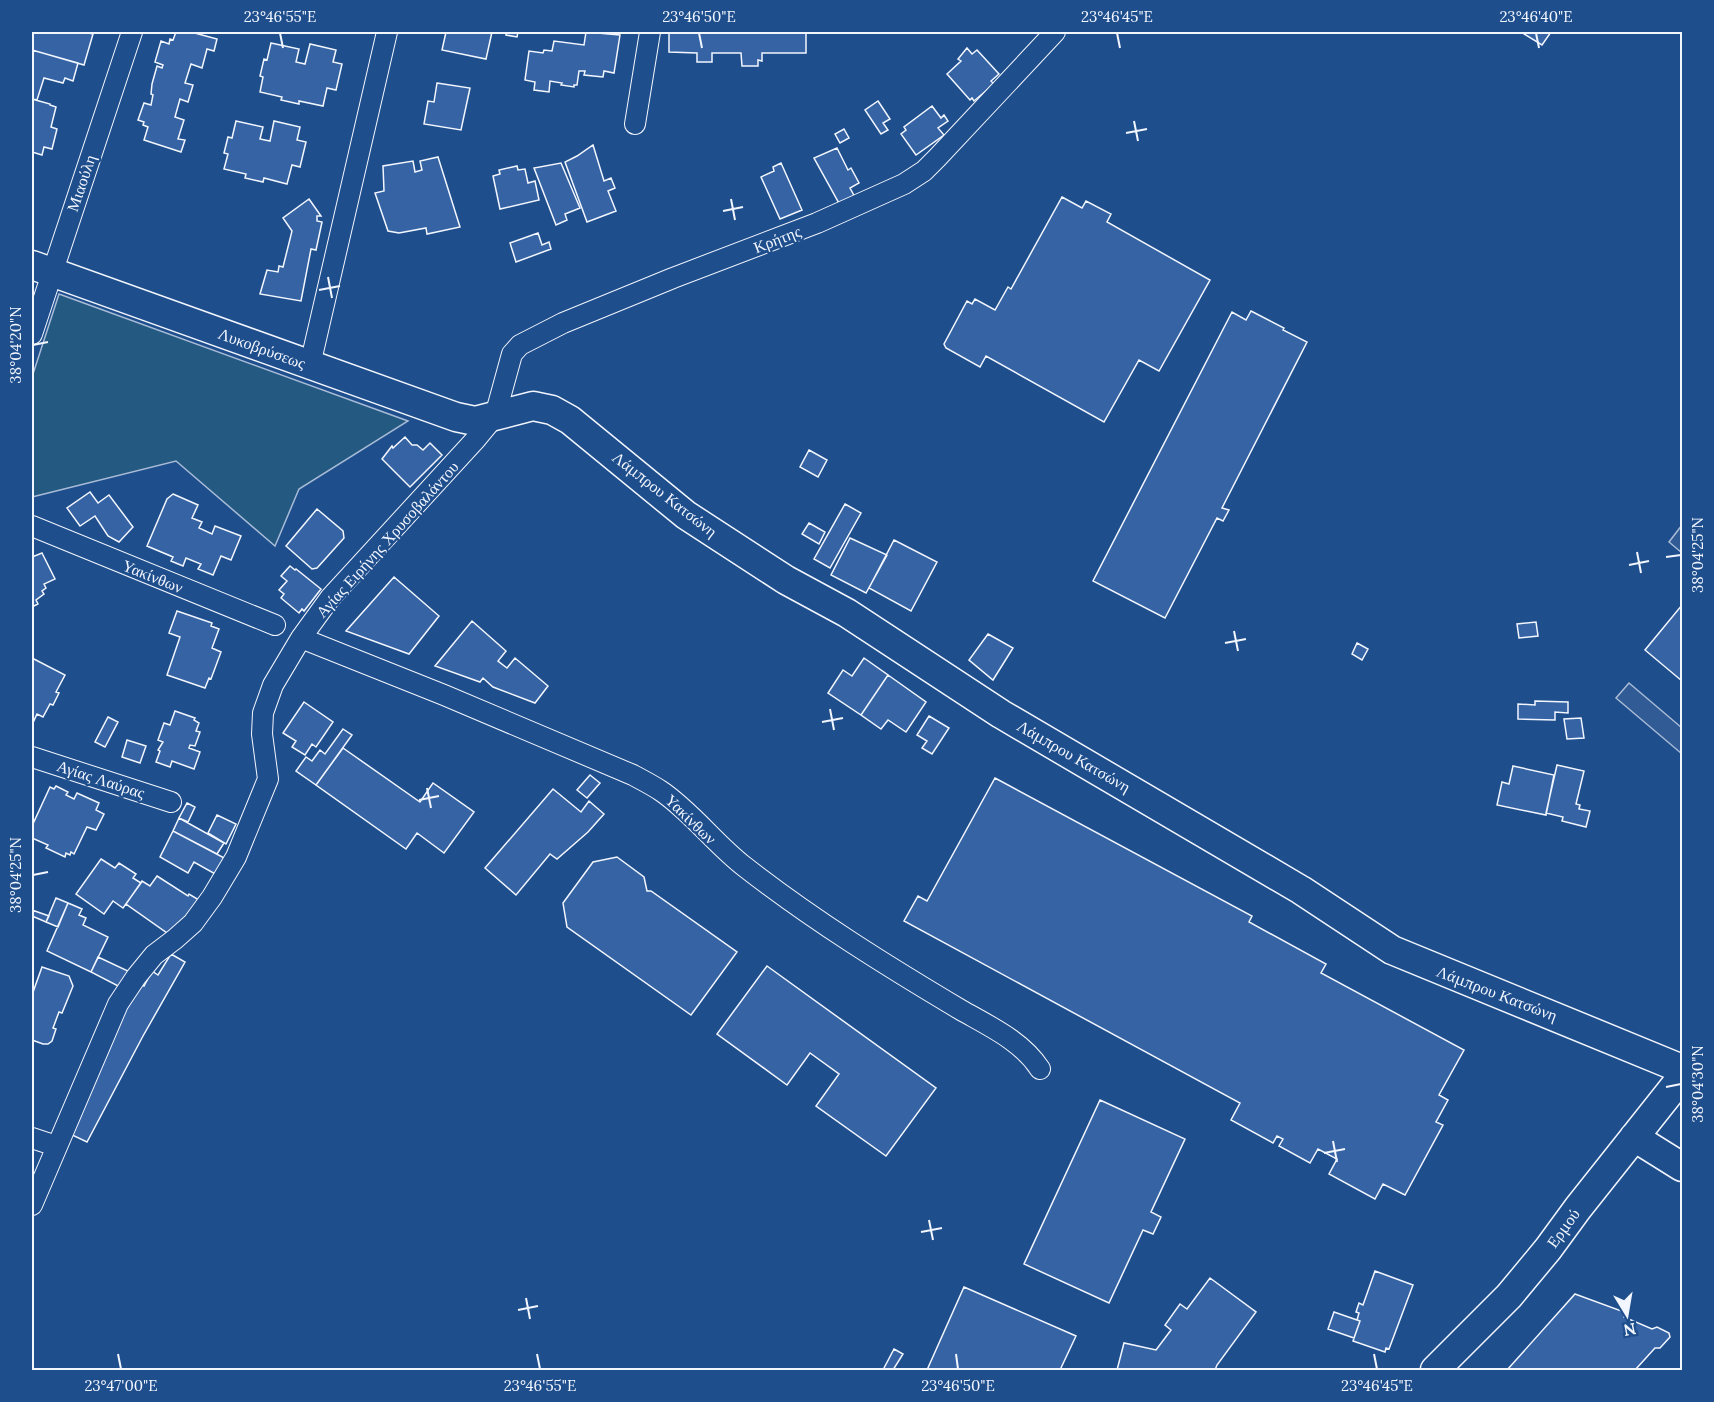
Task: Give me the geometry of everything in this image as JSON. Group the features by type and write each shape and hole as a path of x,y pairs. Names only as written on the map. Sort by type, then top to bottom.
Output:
{"street":[{"name":"Μιαούλη","path":"32,334 41,268 132,32"},
{"path":"309,365 387,32"},
{"path":"636,124 650,32"},
{"name":"Κρήτης","path":"495,416 512,354 520,345 563,323 817,223 904,184 924,171 937,158 1055,32"},
{"name":"Λυκοβρύσεως","path":"41,268 456,417 475,421 495,416"},
{"name":"Λάμπρου Κατσώνη","path":"495,416 533,406 543,407 561,415 686,514 786,580 847,613 1001,714 1301,890 1392,950 1683,1069"},
{"name":"Αγίας Ειρήνης Χρυσοβαλάντου","path":"32,1205 118,1004 154,955 193,923 236,857 268,779 262,734 263,713 273,685 301,638 330,598 495,416"},
{"name":"Υακίνθων","path":"32,526 274,625"},
{"name":"Υακίνθων","path":"301,638 465,704 633,775 661,790 692,817 724,852 781,895 906,978 1006,1036 1033,1057 1040,1069"},
{"name":"Αγίας Λαύρας","path":"32,757 171,802"},
{"name":"Ερμού","path":"1435,1371 1509,1296 1683,1077"},
{"path":"1634,1137 1683,1167"},
{"path":"32,1138 56,1146"}],"shaded area":[{"path":"59,294 408,421 299,489 275,546 176,461 32,497 32,377"},
{"path":"1682,525 1682,553 1669,542"},
{"path":"1629,683 1682,728 1682,754 1616,698"}],"building":[{"path":"32,32 93,34 84,65 32,50"},
{"path":"176,32 191,32 217,39 214,51 207,49 202,68 191,64 185,83 193,85 188,102 180,99 175,117 184,120 178,139 185,140 181,152 144,140 148,127 143,125 144,122 138,120 144,103 151,105 152,84 157,66 162,68 163,65 155,62 161,41 169,44"},
{"path":"446,32 492,32 486,59 442,50"},
{"path":"506,32 518,32 517,37 506,35"},
{"path":"586,32 620,35 614,73 604,71 603,77 584,75 585,71 579,71 577,85 574,87 550,81 549,92 534,90 535,82 525,80 529,51 543,53 544,50 552,51 554,41 584,45"},
{"path":"669,32 806,32 806,53 762,53 762,61 758,60 758,66 742,66 741,53 712,53 712,62 697,62 697,53 669,52"},
{"path":"1521,32 1551,32 1542,45"},
{"path":"271,43 299,49 296,62 305,64 310,44 336,50 333,62 342,64 336,90 327,88 323,106 281,100 282,97 260,92 263,77 260,76"},
{"path":"967,48 972,54 977,50 999,74 991,81 994,84 974,101 972,98 970,100 947,74 961,61 958,59"},
{"path":"32,50 78,63 73,81 65,78 63,83 44,78 37,100 32,99"},
{"path":"437,83 470,88 461,130 424,124 428,101 434,102"},
{"path":"32,99 56,107 51,127 57,129 52,149 44,147 42,155 32,152"},
{"path":"878,101 890,119 883,123 888,130 881,134 865,110"},
{"path":"932,106 941,118 944,115 948,121 938,128 944,135 916,155 901,134 906,130 904,127"},
{"path":"236,121 263,127 260,139 270,141 274,121 300,127 297,140 306,142 300,167 292,165 287,184 264,178 263,182 245,178 246,174 224,169 228,154 224,153 228,137 232,138"},
{"path":"844,129 849,138 840,143 835,134"},
{"path":"593,145 604,181 611,178 615,188 608,191 616,211 587,222 565,162"},
{"path":"837,148 848,170 851,168 859,183 850,188 856,199 840,205 814,158"},
{"path":"438,157 460,227 427,234 426,228 399,233 388,231 375,193 384,191 383,166 413,161 415,172 422,170 420,161"},
{"path":"561,163 580,208 565,214 567,220 556,225 534,168"},
{"path":"781,163 802,210 780,219 761,177 774,171 773,167"},
{"path":"517,166 518,170 525,169 528,183 535,181 539,200 500,209 493,176 500,174 499,170"},
{"path":"1062,197 1082,208 1086,201 1111,214 1107,222 1210,280 1159,371 1139,360 1104,422 986,356 980,367 946,348 944,344 967,301 972,304 975,299 995,310 1008,287 1011,289"},
{"path":"309,199 321,216 317,216 317,221 322,222 316,250 311,249 301,301 260,294 267,270 278,272 279,266 283,267 292,231 283,218"},
{"path":"538,233 542,245 549,242 551,249 516,262 510,243"},
{"path":"1251,311 1307,342 1222,508 1229,510 1223,521 1217,518 1165,618 1093,581 1232,312 1246,320"},
{"path":"405,437 412,445 417,445 423,450 430,443 442,455 410,487 382,459 392,446 393,448"},
{"path":"809,450 827,460 818,477 800,467"},
{"path":"90,492 98,503 109,495 133,527 119,542 108,536 95,516 80,526 67,508"},
{"path":"173,494 198,505 192,518 202,522 199,528 212,534 215,526 241,536 231,560 221,556 213,575 198,569 201,564 186,558 183,566 171,561 173,557 147,546 167,499"},
{"path":"845,504 861,513 830,568 814,559"},
{"path":"317,509 343,531 344,538 317,568 312,569 286,546"},
{"path":"809,523 825,532 819,544 802,534"},
{"path":"850,538 887,555 866,593 831,575"},
{"path":"894,540 937,562 911,611 869,588"},
{"path":"42,553 55,579 44,584 46,588 42,591 44,594 36,600 38,604 32,607 32,557"},
{"path":"290,566 321,589 304,611 302,609 299,613 281,598 284,594 279,590 287,581 281,576"},
{"path":"394,577 439,616 409,654 346,631"},
{"path":"1682,605 1682,681 1645,650"},
{"path":"177,611 212,623 211,626 219,629 212,648 221,652 211,679 209,678 205,688 167,675 180,637 169,633"},
{"path":"472,621 506,651 498,661 507,668 515,658 548,686 535,703 493,687 483,678 480,682 435,666"},
{"path":"1536,622 1538,636 1519,638 1517,624"},
{"path":"988,634 1013,648 993,680 969,660"},
{"path":"1357,643 1368,649 1362,660 1352,654"},
{"path":"32,658 65,675 56,692 59,693 53,705 50,704 43,717 37,714 32,725"},
{"path":"864,658 888,675 861,715 828,693 843,670 852,676"},
{"path":"888,675 926,702 906,732 888,720 881,729 861,715"},
{"path":"1535,701 1568,702 1568,713 1555,712 1555,720 1518,719 1518,704 1535,705"},
{"path":"304,702 333,722 316,747 312,744 305,755 292,747 296,741 283,733"},
{"path":"175,711 195,718 194,720 199,723 196,731 200,732 195,746 190,745 189,748 200,752 194,769 172,761 170,767 156,762 160,751 158,750 163,742 158,740 164,723 170,725"},
{"path":"929,716 949,728 932,754 922,748 927,741 917,735"},
{"path":"108,717 118,722 105,747 95,742"},
{"path":"1581,718 1584,738 1567,739 1564,719"},
{"path":"343,729 352,735 316,785 296,771 306,757 312,761 320,750 325,754"},
{"path":"127,740 146,746 140,763 122,757"},
{"path":"343,748 420,802 433,783 474,812 444,853 417,833 406,849 316,785"},
{"path":"1557,765 1584,771 1576,804 1580,805 1579,809 1590,811 1586,827 1562,821 1563,817 1546,813"},
{"path":"1513,766 1554,775 1546,815 1497,805 1502,782 1509,784"},
{"path":"590,775 600,783 587,798 577,790"},
{"path":"995,778 1252,916 1249,922 1326,964 1321,973 1464,1050 1439,1095 1448,1100 1436,1122 1443,1125 1405,1195 1383,1184 1375,1199 1329,1174 1337,1159 1318,1149 1310,1163 1279,1146 1283,1139 1277,1136 1273,1143 1231,1120 1240,1103 904,921 918,896 927,901"},
{"path":"56,786 68,792 66,795 74,799 77,793 99,803 96,810 104,814 96,830 87,827 74,854 66,853 65,857 46,848 48,845 32,838 32,826 50,787 54,789"},
{"path":"553,789 581,812 589,801 604,814 588,832 557,859 550,854 516,895 485,868"},
{"path":"187,803 195,807 188,822 179,818"},
{"path":"217,815 236,824 226,844 208,833"},
{"path":"179,818 224,843 217,854 173,831"},
{"path":"173,831 228,860 217,875 194,862 188,873 160,857"},
{"path":"617,857 644,877 647,891 651,891 737,952 691,1015 567,927 563,903 593,862"},
{"path":"101,859 115,868 119,863 136,874 133,878 141,883 123,908 113,901 104,914 76,894"},
{"path":"157,876 188,896 189,894 199,900 182,924 170,935 126,904 142,881 150,886"},
{"path":"56,898 68,903 58,927 46,922"},
{"path":"68,903 82,909 79,915 86,918 83,925 108,937 91,972 47,951"},
{"path":"32,910 49,916 46,922 32,916"},
{"path":"171,954 185,962 87,1142 70,1134 139,984 144,986 152,971 158,975"},
{"path":"98,957 128,971 120,987 91,972"},
{"path":"767,966 936,1088 886,1156 816,1106 839,1074 810,1053 787,1085 717,1034"},
{"path":"42,967 69,976 73,986 62,1013 59,1012 53,1028 56,1029 52,1041 48,1044 32,1040 32,995"},
{"path":"1100,1100 1185,1139 1151,1212 1161,1217 1153,1234 1143,1230 1109,1303 1024,1264"},
{"path":"1375,1271 1413,1285 1389,1349 1386,1348 1385,1352 1353,1341 1360,1321 1357,1320 1359,1313 1356,1312 1359,1303 1363,1305"},
{"path":"1210,1278 1256,1312 1215,1370 1117,1370 1124,1343 1156,1350 1171,1330 1165,1325 1180,1304 1187,1309"},
{"path":"964,1287 1076,1336 1060,1370 927,1370"},
{"path":"1575,1294 1627,1313 1624,1317 1652,1329 1657,1327 1669,1333 1670,1337 1660,1348 1655,1348 1635,1370 1507,1370"},
{"path":"1334,1312 1360,1321 1354,1338 1328,1329"},
{"path":"894,1349 903,1354 893,1370 883,1370"}]}
